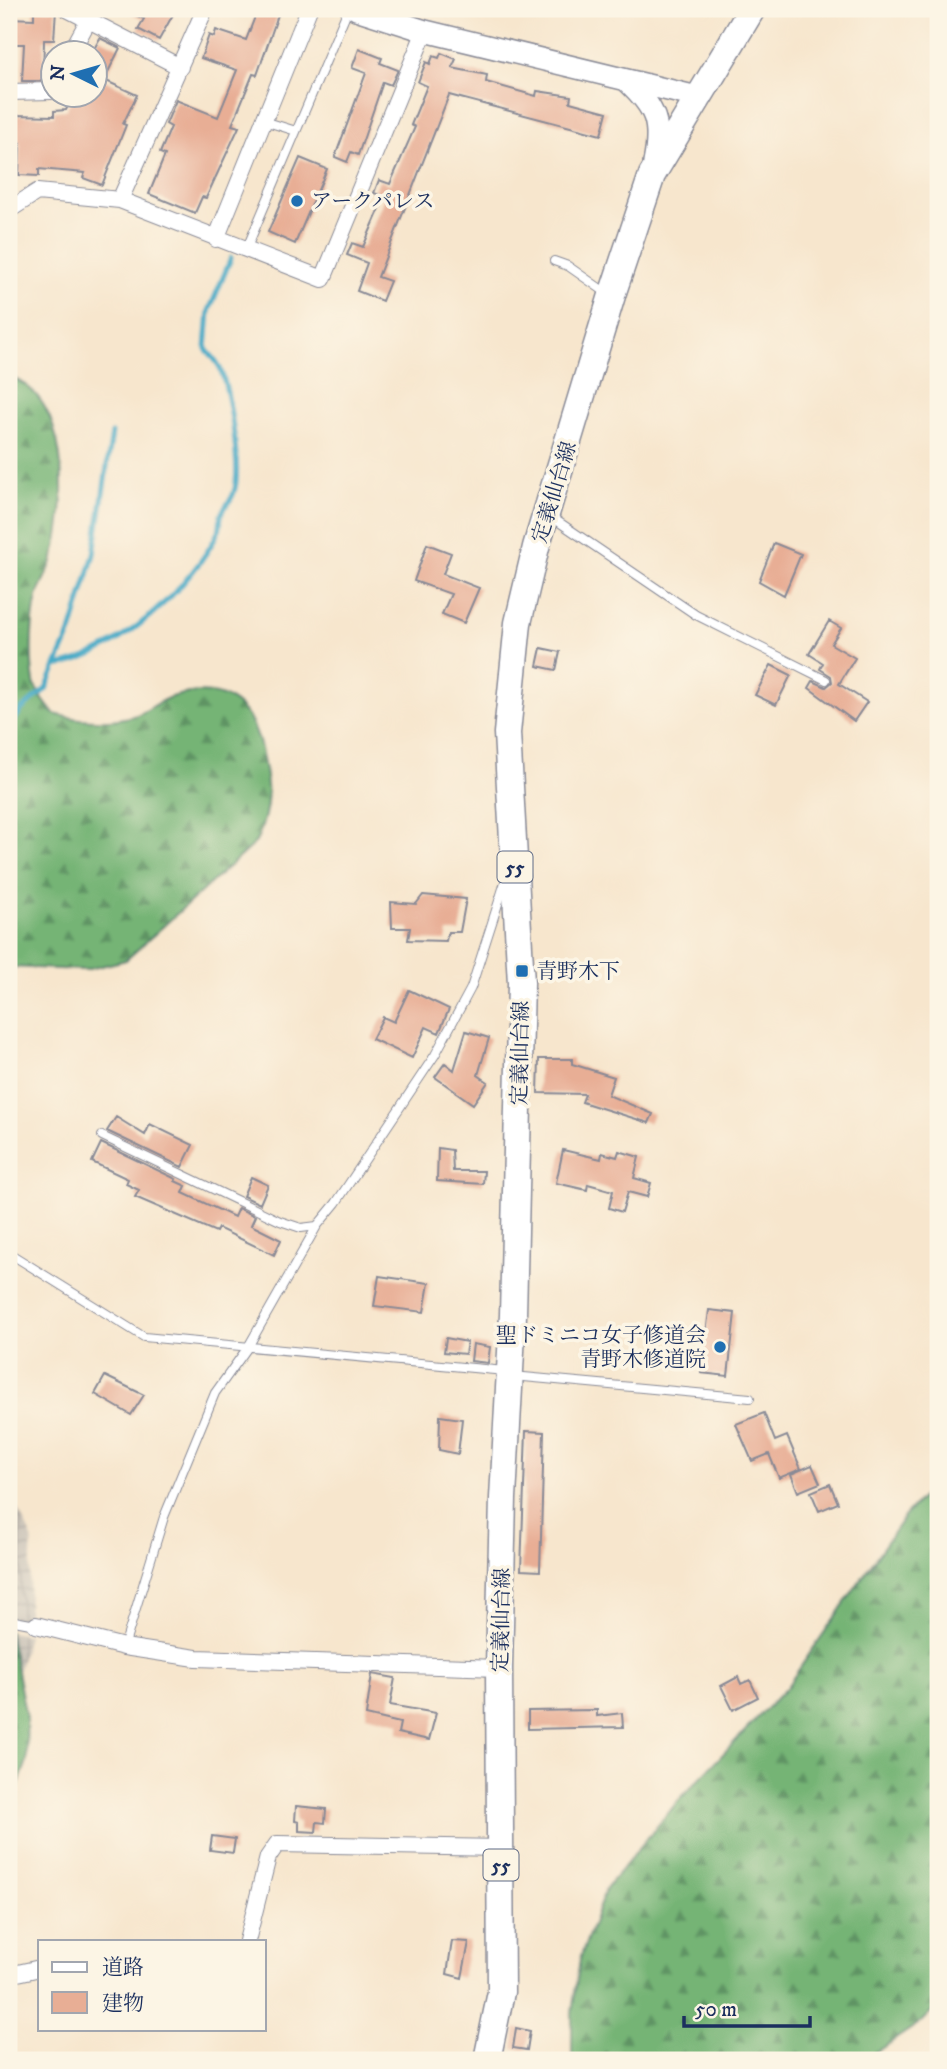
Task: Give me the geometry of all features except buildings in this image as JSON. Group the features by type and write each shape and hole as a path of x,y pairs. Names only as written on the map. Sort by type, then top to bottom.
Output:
{"main road":[{"name":"定義仙台線","path":"487,2060 501,1992 499,1668 521,983 507,733 518,623 547,513 612,296 652,175 752,9"}],"street":[{"path":"67,9 180,67"},
{"path":"120,200 205,9"},
{"path":"216,239 309,9"},
{"path":"356,9 425,31 697,97"},
{"path":"79,38 88,21"},
{"path":"9,210 37,192 120,200 323,279 425,31"},
{"path":"625,79 645,98 657,120 659,137 652,175"},
{"path":"9,92 38,91"},
{"path":"36,1625 124,1647 196,1658 499,1668"},
{"path":"247,1940 268,1857 277,1844 501,1848"},
{"path":"9,1975 38,1968"}],"lane":[{"path":"246,250 348,9"},
{"path":"264,121 296,131"},
{"path":"554,261 568,266 612,296"},
{"path":"547,513 696,615 826,680"},
{"path":"124,1647 164,1517 215,1393 248,1347 317,1227 435,1055 471,988 514,854"},
{"path":"102,1136 280,1221 301,1228 317,1227"},
{"path":"9,1253 144,1337 750,1398"},
{"path":"9,1620 36,1625"}],"shaded area":[{"path":"9,1491 32,1538 27,1630 9,1626"},
{"path":"9,1632 28,1635 9,1706"}],"green space":[{"path":"9,377 29,388 44,406 54,429 60,456 62,483 58,536 52,563 37,597 32,628 33,672 39,695 54,714 103,720 138,714 161,701 188,693 218,694 241,707 249,718 256,732 266,774 267,806 256,842 126,960 85,970 9,967"},
{"path":"938,1480 938,2005 921,2022 864,2060 572,2060 572,2013 580,1959 606,1888 679,1800 786,1688 904,1517"},
{"path":"9,1631 26,1717 27,1761 9,1810"}],"waterway":[{"path":"56,666 79,660 103,649 151,615 191,573 219,530 221,515 234,492 235,448 223,377 218,364 206,349 209,311 231,258"},
{"path":"9,728 22,709 46,689 72,629 94,554 112,433"}],"place":[{"name":"アークパレス","path":"297,201"},
{"name":"青野木下","path":"522,971"},
{"name":"聖ドミニコ女子修道会 青野木修道院","path":"720,1347"}]}
